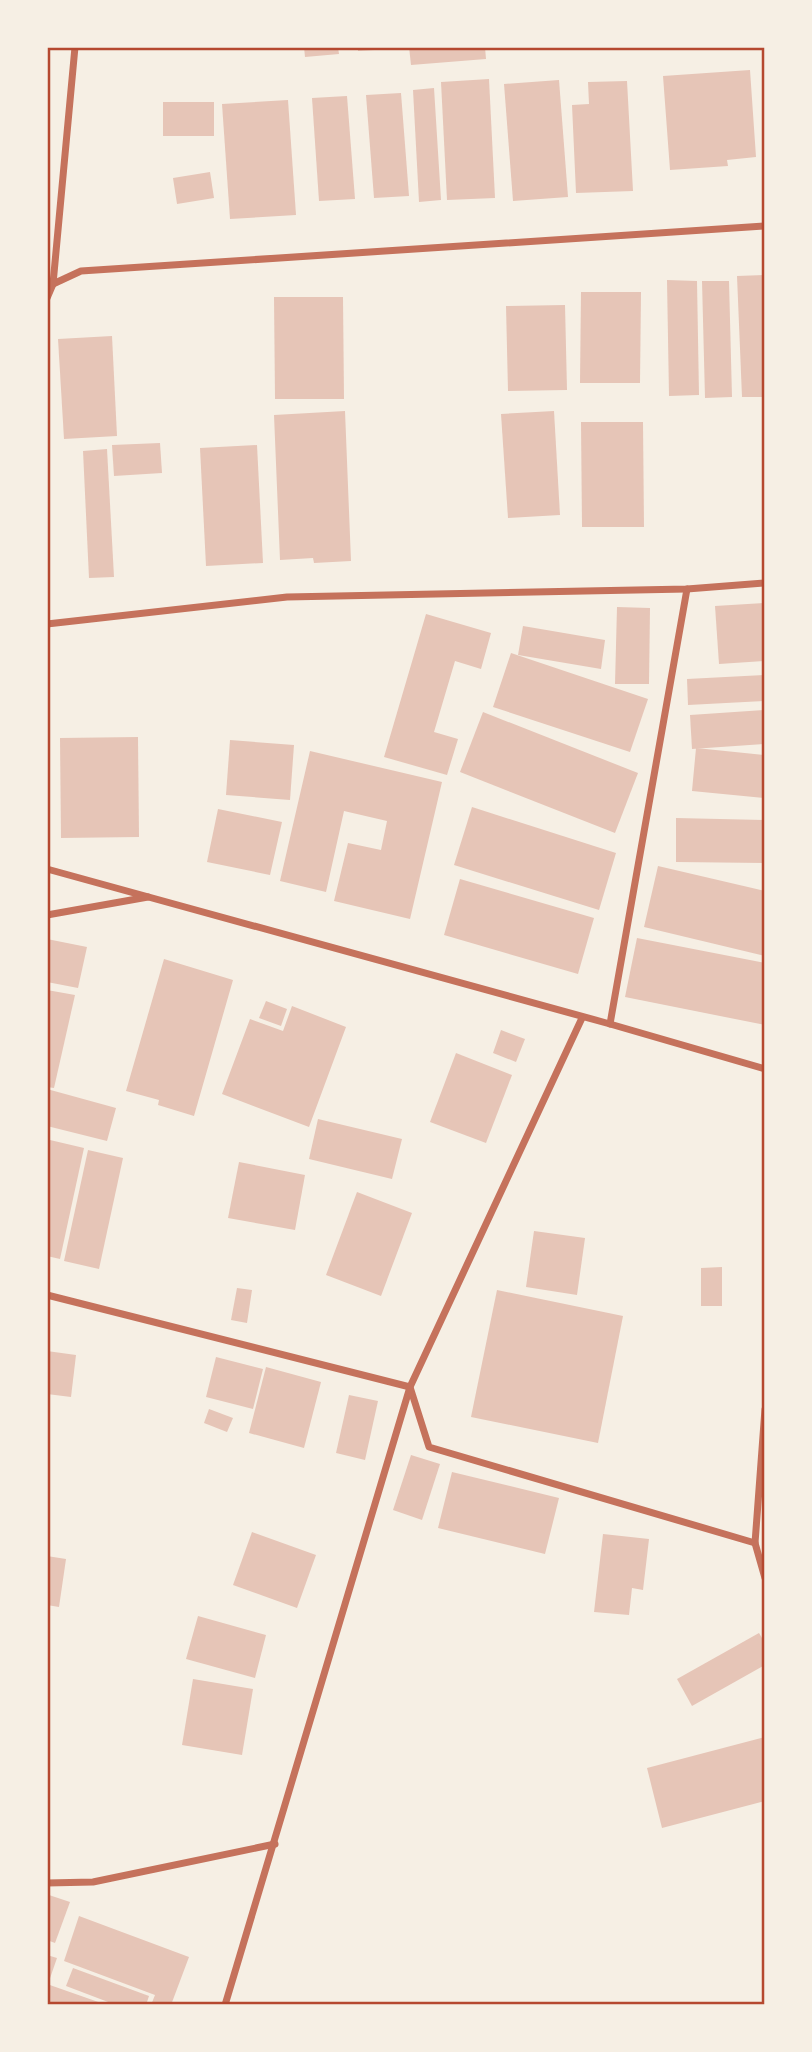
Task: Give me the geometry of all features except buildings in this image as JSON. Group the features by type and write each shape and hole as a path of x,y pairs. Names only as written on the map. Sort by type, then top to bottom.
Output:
{"street":[{"path":"47,298 53,284 75,47"},
{"path":"53,284 81,271 765,226"},
{"path":"47,624 288,597 687,589 765,583"},
{"path":"610,1024 687,589"},
{"path":"47,869 765,1069"},
{"path":"47,915 152,897"},
{"path":"225,2005 410,1387 582,1018"},
{"path":"47,1295 410,1387"},
{"path":"410,1387 429,1447 755,1543"},
{"path":"764,1574 755,1543 765,1409"},
{"path":"47,1883 93,1882 275,1844"}]}
